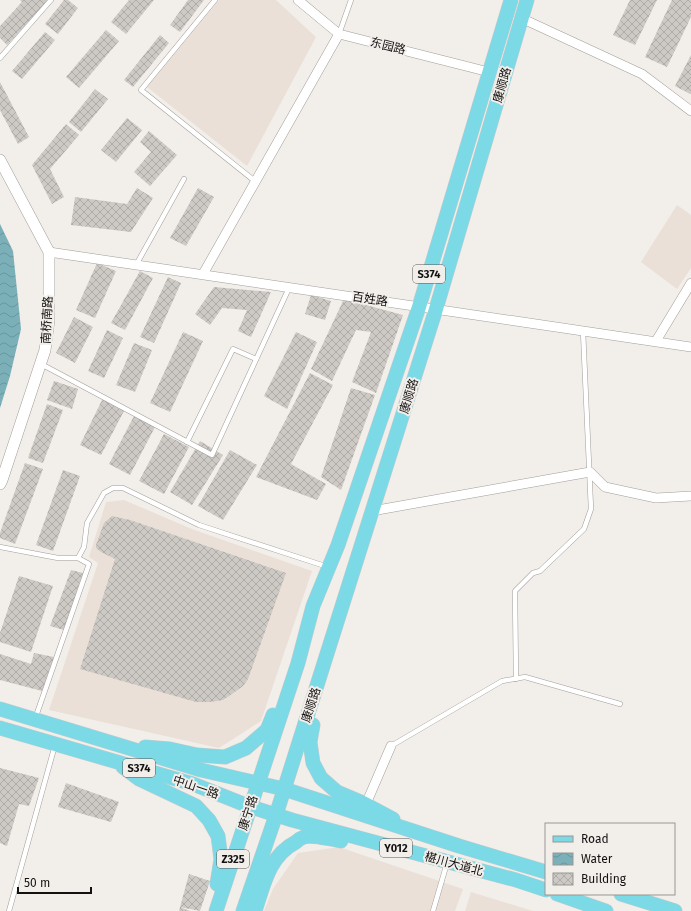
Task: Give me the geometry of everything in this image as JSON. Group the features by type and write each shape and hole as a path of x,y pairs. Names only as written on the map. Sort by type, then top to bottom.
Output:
{"main road":[{"name":"康顺路","path":"258,784 298,663 313,606 338,545 419,307 511,0"},
{"name":"康顺路","path":"284,789 323,670 436,309 527,0"},
{"path":"0,709 119,745 170,749 225,757 246,748 267,730 313,606"},
{"path":"323,670 310,742 313,763 321,778 337,792 384,813 412,831"},
{"name":"中山一路","path":"0,728 193,784 251,807 276,815"},
{"name":"中山一路","path":"119,745 201,770 284,789"},
{"path":"113,760 139,779 196,806 209,820 218,836 221,859 216,893 211,911"},
{"name":"康宁路","path":"216,911 258,784"},
{"path":"284,789 412,831 545,872"},
{"name":"S374","path":"276,815 284,789"},
{"name":"椹川大道北","path":"276,815 516,880 545,890"},
{"name":"Z325","path":"243,911 276,815"},
{"path":"255,911 266,876 275,859 288,846 305,837 333,839 365,848 400,849"},
{"path":"560,895 606,911"},
{"path":"625,895 675,911"}],"street":[{"name":"东园路","path":"298,0 339,34 489,72"},
{"path":"521,18 642,74 691,111"},
{"path":"203,274 339,34"},
{"name":"南桥南路","path":"0,160 49,252 49,320 46,350 0,484"},
{"name":"百姓路","path":"49,252 691,346"},
{"path":"656,341 691,283"},
{"path":"372,511 590,472 605,486 656,498 691,496"},
{"path":"366,804 391,746"}],"lane":[{"path":"0,58 51,0"},
{"path":"215,0 142,90 256,182"},
{"path":"339,34 351,0"},
{"path":"136,265 184,179"},
{"path":"41,364 212,455 290,287"},
{"path":"516,678 515,591 533,573 540,571 584,529 591,508 583,331"},
{"path":"187,442 233,349 256,359"},
{"path":"78,558 84,547 87,523 104,493 113,488 123,488 199,525 328,567"},
{"path":"0,547 58,558 78,558 89,564 34,720"},
{"path":"391,746 502,681 516,678 525,677 620,704"},
{"path":"9,911 55,744"},
{"path":"433,911 448,862"}],"shaded area":[{"path":"219,0 276,0 316,37 247,166 147,87"},
{"path":"677,205 691,215 691,268 677,289 641,262"},
{"path":"124,500 192,529 312,571 261,721 219,748 49,710 98,563 89,557 106,502"},
{"path":"339,847 463,889 455,911 264,911 273,889 298,853"},
{"path":"471,892 533,911 465,911"}],"water":[{"path":"0,224 13,251 21,329 10,376 0,408"}],"building":[{"path":"20,0 48,0 7,45 0,38 0,26 22,2"},
{"path":"64,0 68,0 78,8 58,34 45,24"},
{"path":"129,0 154,0 126,34 111,22"},
{"path":"188,0 204,0 180,32 170,25"},
{"path":"630,0 657,0 635,45 613,35"},
{"path":"672,0 691,0 691,17 667,67 645,57"},
{"path":"106,30 119,41 79,88 66,77"},
{"path":"45,32 55,40 22,79 12,71"},
{"path":"160,35 169,43 133,87 124,80"},
{"path":"691,55 691,93 690,94 675,86"},
{"path":"0,82 29,137 18,144 0,110"},
{"path":"95,89 108,99 81,132 69,122"},
{"path":"127,118 142,130 116,162 101,150"},
{"path":"66,124 79,135 50,169 64,197 52,204 32,165"},
{"path":"149,131 177,155 150,186 134,172 151,152 140,142"},
{"path":"137,188 153,198 131,232 71,225 75,197 127,204"},
{"path":"198,188 214,197 186,246 170,238"},
{"path":"97,263 116,271 95,318 76,310"},
{"path":"140,271 153,278 125,330 111,323"},
{"path":"168,277 181,283 154,343 140,337"},
{"path":"214,287 271,292 251,337 238,331 247,310 222,308 210,325 195,314"},
{"path":"311,295 331,301 325,320 305,314"},
{"path":"344,299 403,315 376,393 352,382 371,332 356,330 332,381 311,369"},
{"path":"74,317 93,327 75,363 56,353"},
{"path":"107,330 123,338 104,378 88,371"},
{"path":"183,332 203,341 170,412 150,403"},
{"path":"296,332 317,342 287,409 264,396"},
{"path":"134,343 152,350 135,392 116,385"},
{"path":"310,373 333,385 291,464 326,484 317,500 256,477"},
{"path":"54,381 78,389 72,409 47,400"},
{"path":"351,388 375,395 341,490 321,477"},
{"path":"103,398 125,409 101,455 80,445"},
{"path":"47,404 63,410 43,463 28,458"},
{"path":"134,416 155,427 130,475 109,464"},
{"path":"164,434 189,447 164,494 139,481"},
{"path":"200,441 223,455 192,505 170,492"},
{"path":"230,450 257,465 223,520 198,506"},
{"path":"25,463 43,469 15,544 0,538 0,533"},
{"path":"63,470 80,476 53,551 36,545"},
{"path":"112,516 130,520 286,573 248,679 243,686 223,700 196,702 80,669 115,559 96,548 104,523"},
{"path":"71,570 83,573 64,630 50,626"},
{"path":"19,576 53,586 31,652 0,642 0,633"},
{"path":"34,653 54,657 42,691 0,680 0,654 31,664"},
{"path":"0,768 39,778 29,806 19,804 7,846 0,843"},
{"path":"66,783 119,802 111,822 58,807"},
{"path":"189,874 210,881 200,911 180,907"},
{"path":"180,907 190,911 179,911"}]}
